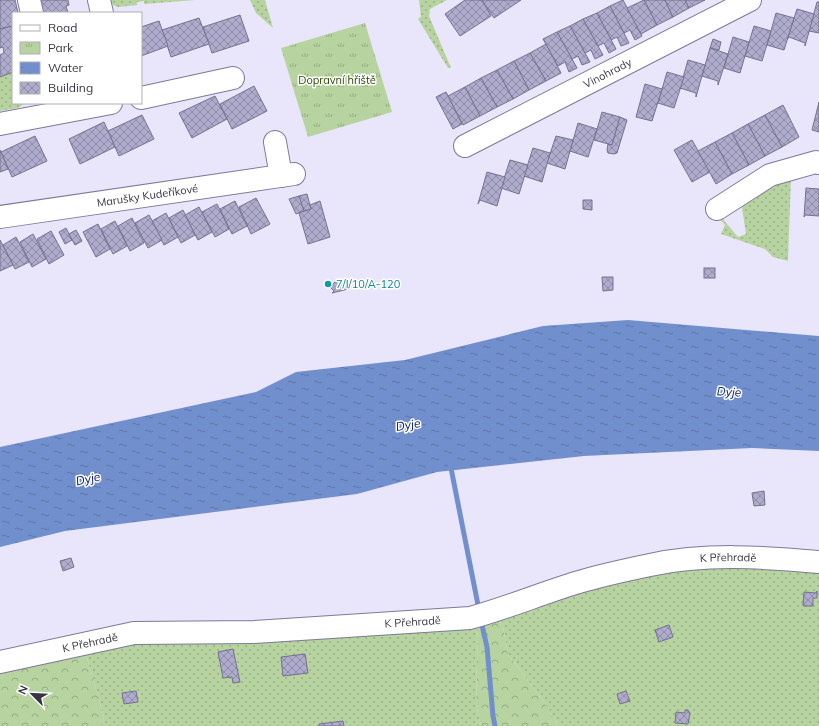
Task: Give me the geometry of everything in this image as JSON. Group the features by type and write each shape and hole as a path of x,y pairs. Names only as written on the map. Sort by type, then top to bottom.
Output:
{"street":[{"path":"30,0 32,12"},
{"path":"100,0 102,12"},
{"name":"Vinohrady","path":"466,146 750,0"},
{"path":"142,98 233,78"},
{"path":"0,124 49,109 101,104"},
{"name":"Marušky Kudeříkové","path":"0,217 287,175 275,142"},
{"path":"717,209 770,175 819,162"},
{"name":"K Přehradě","path":"0,662 134,633 254,632 470,618 494,612 579,582 651,564 701,558 763,557 819,562"}],"green space":[{"path":"110,0 195,0 144,4 144,1 137,2 137,5 118,7 113,5"},
{"path":"250,0 265,0 273,28 256,13"},
{"path":"419,0 447,0 430,9 429,16 451,68 448,68 418,19 421,17"},
{"name":"Dopravní hřiště","path":"365,23 392,112 308,137 281,48"},
{"path":"12,72 12,104 24,104 18,108 0,111 0,77"},
{"path":"791,176 788,261 773,257 765,249 721,234 725,225 708,205 711,205 738,237 746,234 742,208 745,203"},
{"path":"684,567 819,567 819,726 558,726 547,706 508,654 501,616 556,598"},
{"path":"501,616 508,654 547,706 558,726 481,726 476,704 478,624"},
{"path":"478,624 476,704 481,726 102,726 104,717 85,651 104,645"},
{"path":"85,651 104,717 102,726 0,726 0,674"}],"water":[{"name":"Dyje","path":"628,320 819,336 819,451 752,448 584,456 437,472 357,494 65,531 0,547 0,447 256,392 296,372 405,360 543,326"}],"building":[{"path":"0,0 15,0 18,12 12,12 12,26 0,29"},
{"path":"35,0 68,0 69,5 66,6 68,12 38,12"},
{"path":"465,0 482,0 491,16 460,36 445,14"},
{"path":"482,0 521,0 494,18"},
{"path":"623,0 642,36 635,40 630,30 624,33 610,6"},
{"path":"644,0 665,0 673,17 657,25"},
{"path":"644,0 657,25 641,34 627,8"},
{"path":"665,0 685,0 689,8 673,17"},
{"path":"685,0 705,0 689,8"},
{"path":"817,2 819,2 819,33 809,31"},
{"path":"610,6 629,43 621,46 617,37 611,40 597,13"},
{"path":"797,9 814,14 805,46 805,43 789,37 787,40"},
{"path":"597,13 616,49 609,53 604,43 598,46 583,19"},
{"path":"776,13 794,18 784,50 767,45"},
{"path":"240,15 249,41 212,53 203,27"},
{"path":"199,18 209,44 171,57 162,30"},
{"path":"583,19 603,55 595,59 591,50 585,53 570,26"},
{"path":"159,21 168,46 142,56 142,27"},
{"path":"12,26 12,72 0,77 0,55 4,53 3,47 0,48 0,29"},
{"path":"570,26 590,62 582,65 578,56 572,59 557,32"},
{"path":"754,26 771,31 762,61 745,56"},
{"path":"557,32 577,68 569,72 565,62 558,66 543,39"},
{"path":"733,37 749,42 740,73 724,68"},
{"path":"713,39 721,42 719,50 710,48"},
{"path":"546,44 561,73 546,81 530,53"},
{"path":"710,48 728,54 718,85 718,81 702,76"},
{"path":"530,53 546,81 529,90 514,61"},
{"path":"688,60 705,65 696,97 696,93 680,88"},
{"path":"514,61 529,90 513,99 497,70"},
{"path":"497,70 513,99 497,107 481,78"},
{"path":"667,72 684,77 674,108 658,103"},
{"path":"481,78 497,107 480,116 465,87"},
{"path":"645,84 662,89 652,121 636,117"},
{"path":"254,86 267,111 232,129 220,104"},
{"path":"465,87 480,116 463,125 448,96"},
{"path":"446,92 462,124 453,129 436,97"},
{"path":"215,96 227,119 192,138 179,113"},
{"path":"819,102 819,132 812,130"},
{"path":"783,105 799,137 782,147 765,115"},
{"path":"602,112 620,117 612,145 594,140"},
{"path":"142,115 154,139 119,156 108,131"},
{"path":"765,115 782,147 765,156 748,124"},
{"path":"620,117 627,120 617,153 608,153 608,144 612,145"},
{"path":"104,122 115,147 80,164 69,139"},
{"path":"578,123 597,129 588,157 570,151"},
{"path":"748,124 765,156 749,165 732,133"},
{"path":"732,133 749,165 732,174 715,142"},
{"path":"35,136 47,161 12,177 1,152"},
{"path":"556,136 573,140 565,169 547,163"},
{"path":"692,140 710,172 692,182 674,150"},
{"path":"715,142 732,174 716,184 698,151"},
{"path":"533,148 550,153 542,182 524,176"},
{"path":"0,150 8,169 0,172"},
{"path":"510,160 528,165 519,194 501,188"},
{"path":"487,172 505,177 497,206 480,200 478,204"},
{"path":"806,188 819,189 819,216 805,215 804,217"},
{"path":"307,194 311,209 304,211 299,196"},
{"path":"299,196 304,211 296,214 289,199"},
{"path":"256,198 270,224 251,234 239,207"},
{"path":"583,200 592,200 592,210 583,209"},
{"path":"235,201 247,226 232,234 220,209"},
{"path":"320,201 330,237 308,244 299,213 311,209 310,205"},
{"path":"217,204 229,229 215,237 202,212"},
{"path":"199,207 212,232 198,240 185,215"},
{"path":"183,210 195,235 181,243 169,218"},
{"path":"166,213 178,237 164,245 152,221"},
{"path":"149,215 162,240 148,248 135,223"},
{"path":"132,218 144,243 130,251 118,226"},
{"path":"115,221 127,246 113,254 101,229"},
{"path":"98,224 110,249 96,257 83,232"},
{"path":"66,228 72,240 65,244 59,232"},
{"path":"76,230 82,241 75,245 69,234"},
{"path":"51,231 64,255 49,264 37,239"},
{"path":"33,234 46,259 32,267 20,242"},
{"path":"16,237 29,262 15,269 3,245"},
{"path":"0,240 13,265 0,271"},
{"path":"704,268 715,268 715,278 704,278"},
{"path":"602,277 613,277 613,290 603,291"},
{"path":"343,281 346,284 345,288 348,289 332,293 334,291 330,287 335,282"},
{"path":"764,491 765,505 754,506 752,493"},
{"path":"71,558 74,567 63,571 60,561"},
{"path":"817,591 817,598 813,598 813,606 803,606 804,592 816,593"},
{"path":"669,625 673,637 659,642 655,630"},
{"path":"233,649 240,682 233,683 232,677 223,678 218,652"},
{"path":"305,654 308,673 283,676 281,657"},
{"path":"136,691 138,702 124,704 122,693"},
{"path":"626,691 630,701 620,704 617,694"},
{"path":"685,710 688,710 690,713 688,724 675,723 676,712 685,713"},
{"path":"343,721 344,726 319,726 319,724"}],"waterway":[{"path":"450,463 479,610"},
{"path":"481,621 487,647 495,726"}],"place":[{"name":"7/I/10/A-120","path":"328,284"}]}
